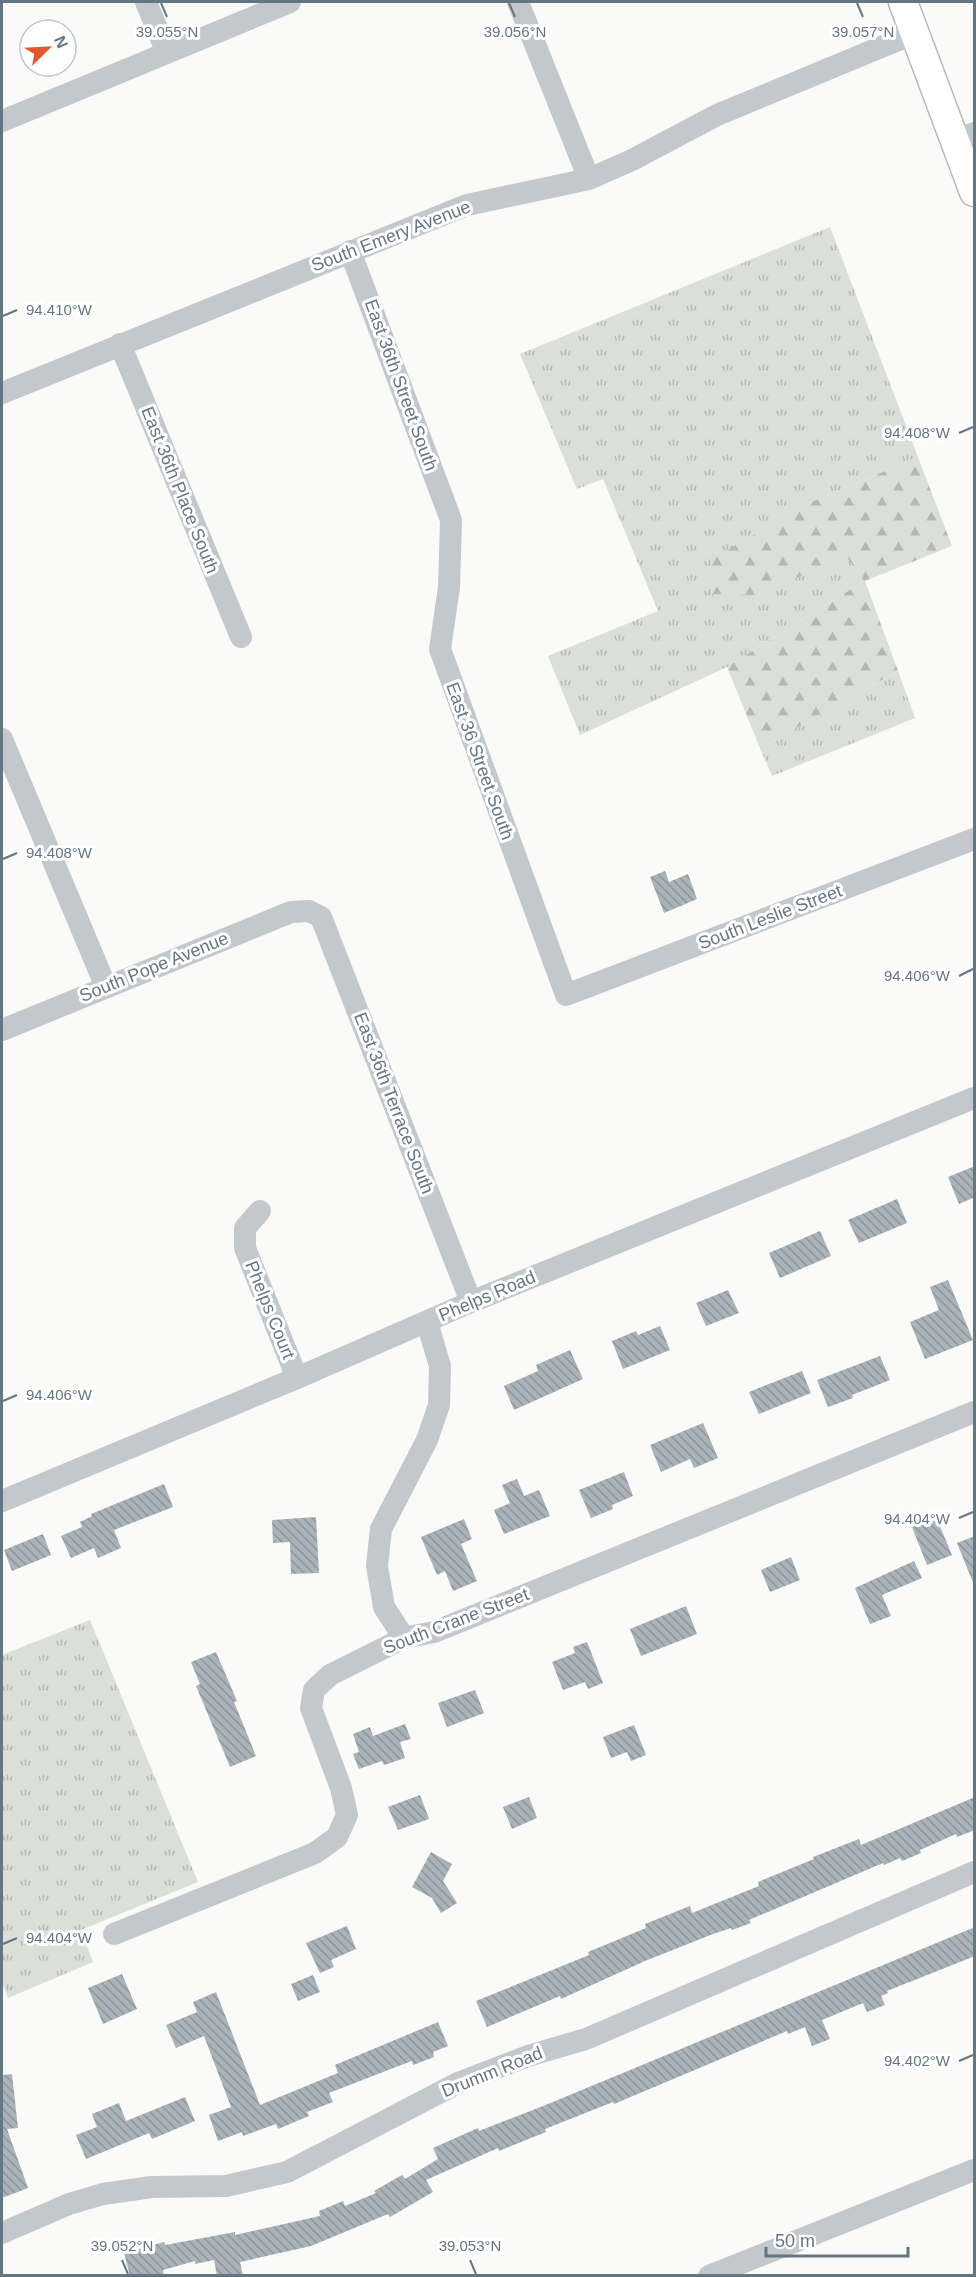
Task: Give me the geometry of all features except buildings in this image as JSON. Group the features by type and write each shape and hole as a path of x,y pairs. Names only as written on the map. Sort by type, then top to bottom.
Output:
{"main road":[{"path":"903,2 915,33 965,136 975,192"}],"street":[{"path":"146,2 167,53"},
{"path":"2,121 290,2"},
{"path":"518,2 589,179"},
{"name":"South Emery Avenue","path":"2,393 350,250 467,205 589,179 632,160 717,115 915,33"},
{"name":"East 36th Street South","path":"350,250 451,520"},
{"name":"East 36th Place South","path":"120,344 241,637"},
{"name":"East 36 Street South","path":"451,520 449,587 440,649 566,995"},
{"path":"2,740 106,987"},
{"name":"South Leslie Street","path":"566,995 975,839"},
{"name":"South Pope Avenue","path":"2,1030 291,912 309,911"},
{"name":"East 36th Terrace South","path":"309,911 321,917 471,1302"},
{"name":"Phelps Road","path":"2,1501 297,1378 471,1302 975,1098"},
{"name":"Phelps Court","path":"260,1210 245,1228 245,1248 297,1378"},
{"path":"404,1638 384,1607 376,1566 381,1529 427,1440 439,1405 440,1366 427,1322"},
{"name":"South Crane Street","path":"114,1934 315,1853 337,1837 347,1815 341,1788 311,1708 314,1690 330,1675 404,1638 434,1632 975,1412"},
{"name":"Drumm Road","path":"2,2233 69,2204 103,2194 153,2187 226,2186 287,2172 458,2083 528,2056 586,2039 975,1872"},
{"path":"709,2276 975,2170"}],"green space":[{"path":"830,227 918,457 807,504 756,595 848,556 864,581 727,667 580,735 548,656 658,611 603,479 577,489 520,354"},
{"path":"918,457 952,546 865,581 898,671 760,748 727,667 864,581 847,557 756,595 711,594 710,560 807,504"},
{"path":"898,671 915,718 772,776 760,748"},
{"path":"90,1620 198,1882 81,1930 93,1962 8,1998 2,1982 2,1655"}]}
